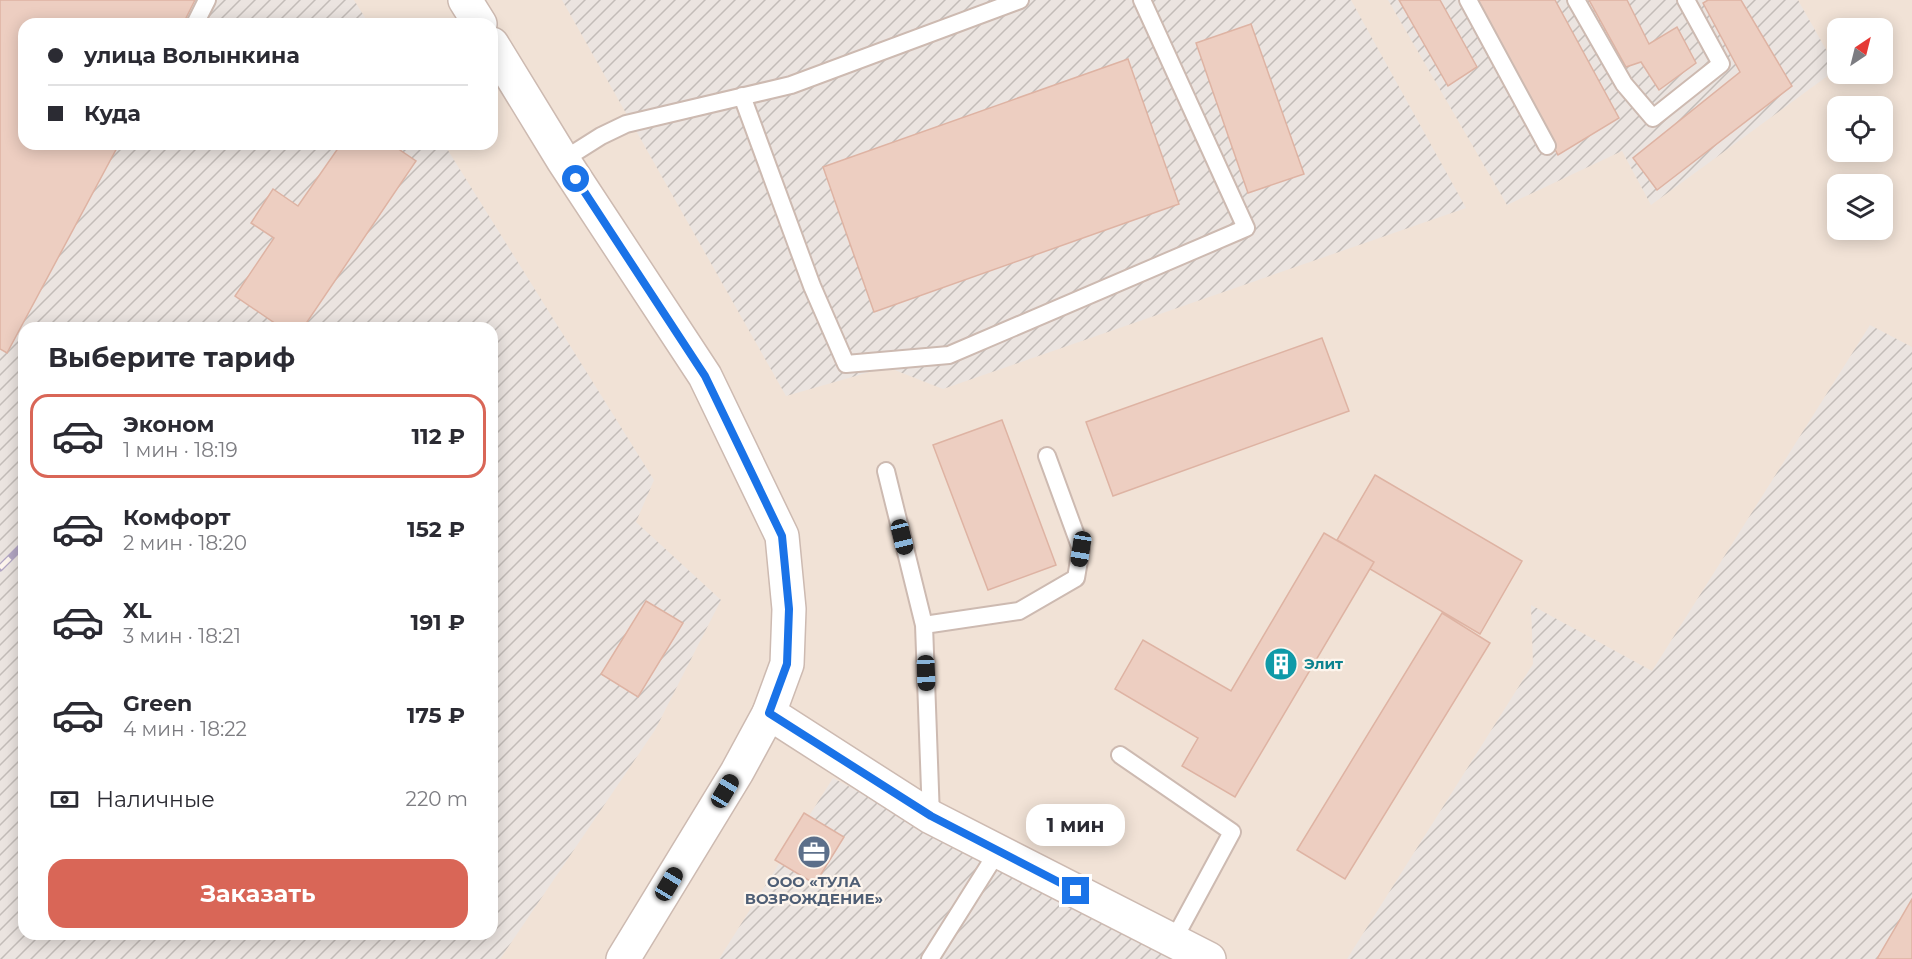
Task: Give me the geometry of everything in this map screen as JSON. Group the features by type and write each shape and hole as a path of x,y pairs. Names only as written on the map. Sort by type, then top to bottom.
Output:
{"street":[{"path":"465,0 476,18"},
{"path":"498,54 563,160 705,376 782,536 789,609 787,664 769,713 737,772 623,959"},
{"path":"769,713 931,816 1209,959"}],"lane":[{"path":"198,18 207,0"},
{"path":"563,160 601,136 626,124 791,85 1020,0"},
{"path":"742,96 812,286 846,364 949,355 1246,228 1142,0"},
{"path":"1468,0 1547,146"},
{"path":"1576,0 1624,84 1653,118 1721,64 1686,0"},
{"path":"924,625 1019,611 1076,578 1081,549 1047,456"},
{"path":"886,471 924,625 931,816"},
{"path":"1120,755 1232,832 1173,940"},
{"path":"930,959 998,850"}],"shaded area":[{"path":"0,0 1912,0 1912,959 0,959"},
{"path":"0,0 354,0 365,18 18,18 18,150 448,150 654,480 636,522 721,600 655,730 500,959 0,959"},
{"path":"562,0 1351,0 1466,208 943,389 887,367 786,396"},
{"path":"1388,0 1798,0 1827,51 1827,76 1651,205 1622,151 1507,205"},
{"path":"1870,325 1912,347 1912,959 1347,959 1533,664 1531,605 1652,671"},
{"path":"833,778 1173,959 719,959"}],"building":[{"path":"0,0 195,0 186,18 18,18 18,150 116,150 24,322 18,322 18,332 7,353 0,349"},
{"path":"1399,0 1440,0 1477,67 1448,86"},
{"path":"1475,0 1555,0 1619,118 1558,155"},
{"path":"1589,0 1627,0 1649,44 1677,27 1696,63 1659,90 1641,62 1626,67"},
{"path":"1708,0 1741,0 1792,86 1657,190 1633,158 1740,72 1703,3"},
{"path":"1251,24 1304,174 1248,193 1196,43"},
{"path":"1128,59 1179,204 874,312 823,167"},
{"path":"337,150 400,150 416,161 307,322 273,322 235,296 274,238 251,223 273,189 298,206"},
{"path":"1322,338 1349,411 1113,496 1086,422"},
{"path":"1002,420 1056,565 988,590 933,445"},
{"path":"1375,475 1522,561 1480,634 1370,569 1374,562 1337,540"},
{"name":"Элит","path":"1324,533 1374,562 1235,797 1182,766 1198,738 1115,689 1143,640 1231,691"},
{"path":"646,601 683,623 638,697 601,674"},
{"path":"1442,613 1490,643 1345,879 1297,850"},
{"path":"804,813 844,837 815,884 775,860"},
{"path":"1912,899 1912,959 1877,959"}],"railway":[{"path":"0,568 18,550"}],"place":[{"name":"Элит","path":"1281,664"},
{"name":"ООО «ТУЛА ВОЗРОЖДЕНИЕ»","path":"814,852"}],"route":[{"path":"576,179 705,376 782,536 789,609 787,664 769,713 931,816 1076,891"}]}
